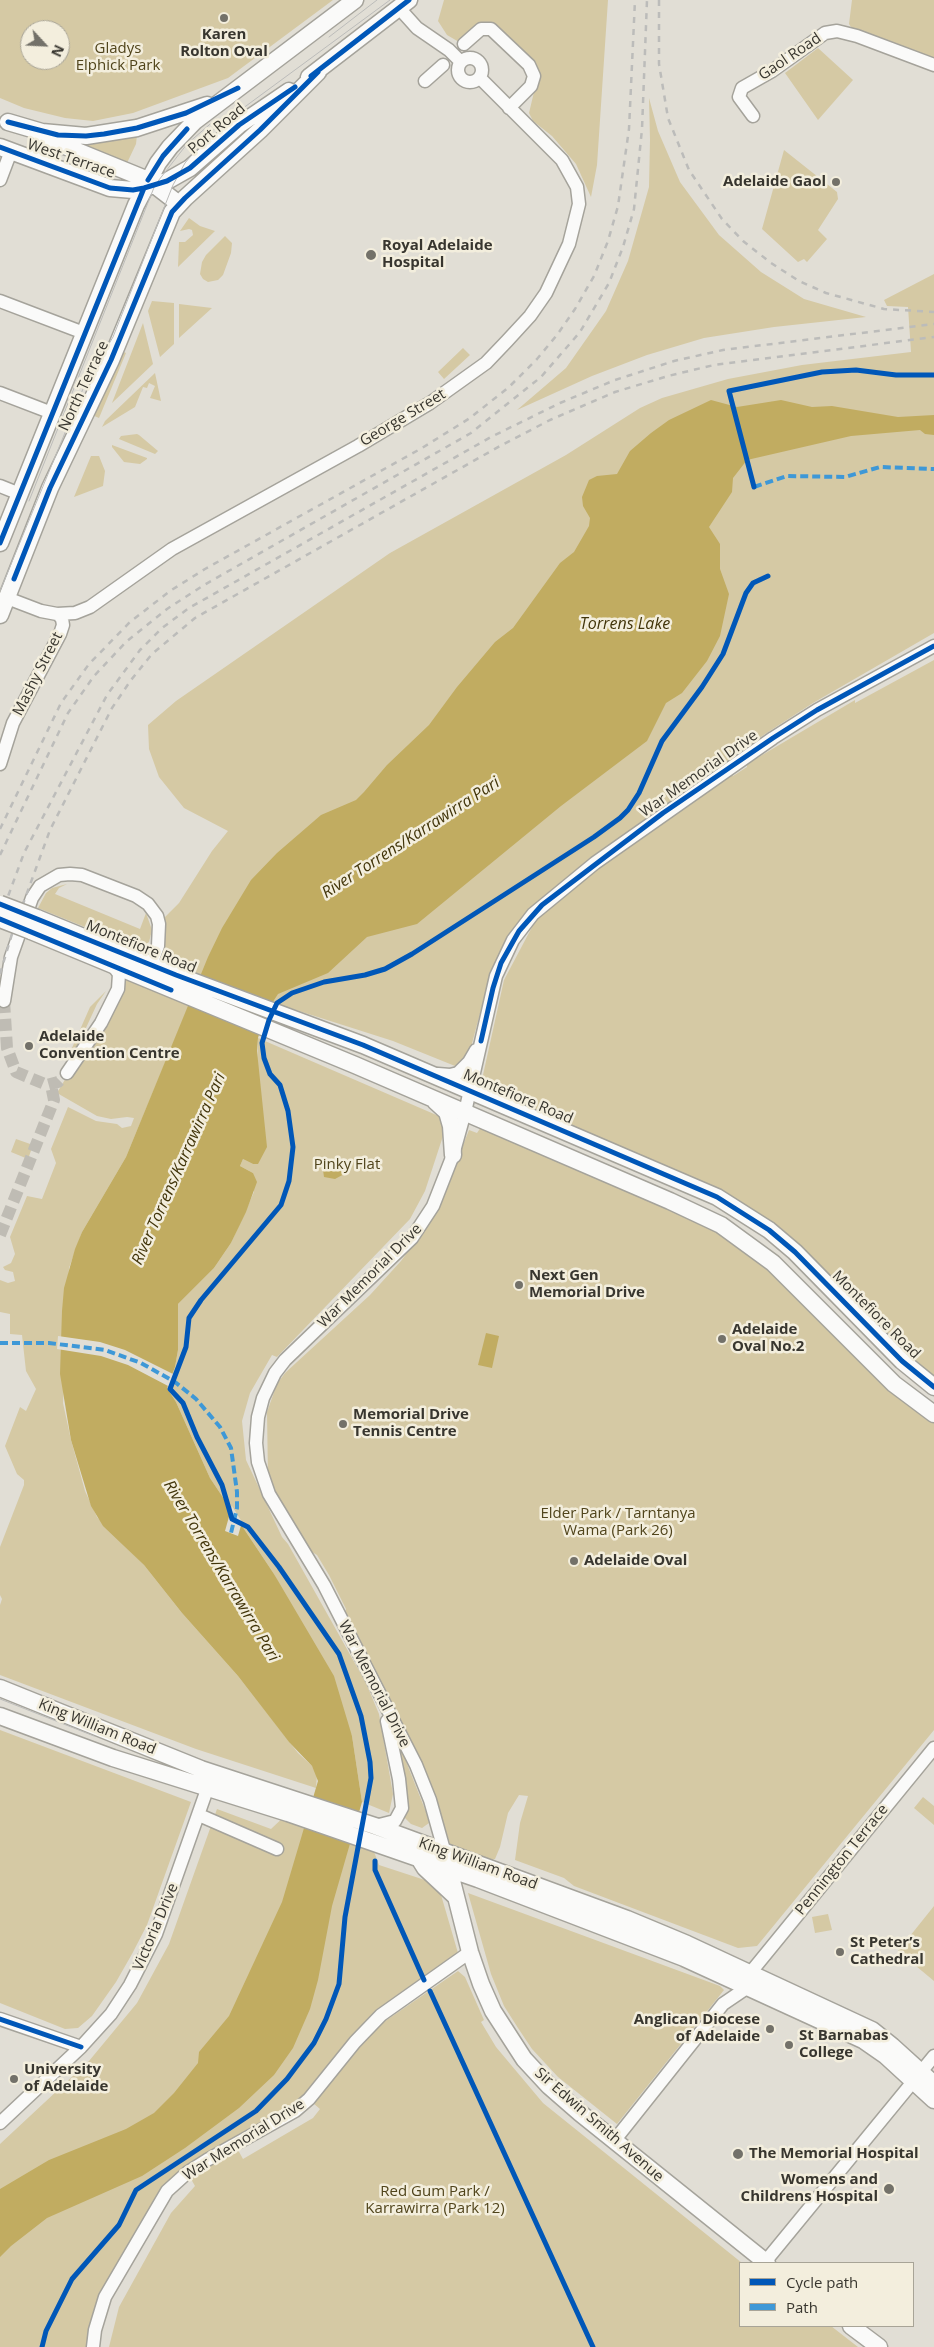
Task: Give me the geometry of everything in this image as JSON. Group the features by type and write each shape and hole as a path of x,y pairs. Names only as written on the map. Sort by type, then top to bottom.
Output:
{"main road":[{"name":"Port Road","path":"149,184 166,152 187,129 355,0"},
{"name":"Port Road","path":"178,204 260,130 318,72 400,3"},
{"name":"Port Road","path":"149,184 190,168 245,120 318,72"},
{"path":"4,121 58,135 86,136 114,133 186,113 238,88"},
{"name":"West Terrace","path":"4,121 149,184 178,204"},
{"name":"West Terrace","path":"6,149 100,184 119,189 149,184"},
{"path":"149,184 165,206 167,222"},
{"name":"North Terrace","path":"0,543 133,214 149,184"},
{"path":"119,189 129,201 133,214"},
{"name":"North Terrace","path":"0,614 3,597 50,488 117,347 167,222 178,204"},
{"path":"0,904 34,924"},
{"name":"Montefiore Road","path":"0,919 34,924 151,965 174,982 355,1065 670,1201 720,1225 773,1263 894,1384 934,1414"},
{"name":"Montefiore Road","path":"34,924 139,976 174,982 363,1045 687,1183 724,1202 769,1230 795,1252 902,1361 934,1387"},
{"path":"427,1096 447,1112 451,1126 453,1156"},
{"path":"831,1320 847,1305"},
{"name":"King William Road","path":"0,1688 130,1742 211,1780"},
{"name":"King William Road","path":"0,1716 113,1758 211,1780 372,1834 444,1851 627,1919 749,1980 872,2030 918,2076 934,2100"},
{"name":"King William Road","path":"372,1834 419,1858 582,1917 720,1974"},
{"path":"419,1858 425,1868 457,1898"},
{"name":"Sir Edwin Smith Avenue","path":"449,1869 470,1952 493,2011 524,2059 549,2086 765,2262"},
{"path":"720,1974 749,1980"},
{"name":"King William Road","path":"918,2076 934,2084"},
{"path":"840,2327 864,2347"},
{"path":"853,2327 879,2347"}],"street":[{"name":"George Street","path":"3,597 41,611 58,614 75,613 90,607 172,549 351,450 430,403 486,363 530,316 546,292 570,244 579,204 577,187 562,160 480,78 483,71 478,60 468,58 461,62 449,50 417,28 400,3"},
{"path":"464,44 481,29 491,29 529,64 534,76 531,86 509,108"},
{"name":"Gaol Road","path":"753,116 739,97 742,88 772,70 825,33 838,31 857,36 934,66"},
{"path":"425,81 443,65"},
{"path":"0,180 6,149"},
{"path":"0,300 84,333"},
{"path":"0,393 52,413"},
{"path":"0,486 20,494"},
{"name":"Mashy Street","path":"0,764 14,723 60,634 63,625 62,619 58,614"},
{"name":"War Memorial Drive","path":"449,1869 423,1781 324,1585 269,1494 258,1462 256,1443 258,1418 267,1388 285,1360 420,1228 433,1206 453,1156 465,1112 494,982 501,963 519,930 542,905 663,813 817,710 934,646"},
{"path":"4,1001 13,950 32,898 40,886 59,875 82,875 136,896 148,904 157,916 159,924 158,946 151,965"},
{"path":"112,964 120,974 118,989"},
{"path":"67,1073 101,1023 118,989 128,979 139,976"},
{"path":"427,1072 445,1075 458,1073 469,1062 481,1041"},
{"path":"372,1834 395,1821 402,1808 400,1779 381,1696"},
{"name":"Pennington Terrace","path":"614,2140 723,2004 749,1980 934,1749"},
{"name":"Victoria Drive","path":"0,2123 68,2060 111,2014 142,1965 156,1934 211,1780"},
{"path":"199,1815 277,1849"},
{"name":"War Memorial Drive","path":"93,2347 95,2330 105,2297 167,2191 188,2172 207,2160 295,2112 309,2100 355,2042 381,2015 470,1952"},
{"path":"720,1974 728,1983 723,2004"},
{"path":"0,2019 81,2047"},
{"path":"45,2036 61,2049 68,2060"},
{"path":"767,2262 934,2056"}],"green space":[{"name":"Gladys Elphick Park","path":"0,0 333,0 228,78 133,113 93,121 65,118 24,108 0,98"},
{"path":"444,0 608,0 597,165 591,197 576,164 552,136 533,121 529,113 539,71 513,42 493,24 459,42 447,35 438,21"},
{"path":"852,0 934,0 934,65 857,36 849,24"},
{"path":"818,48 853,80 818,120 785,73"},
{"path":"649,98 658,131 680,182 719,235 761,272 804,299 866,317 774,327 704,338 647,355 592,376 517,410 566,368 606,311 628,261 649,187"},
{"path":"137,135 136,144 127,163 78,143"},
{"path":"784,150 837,192 838,199 818,230 827,239 807,262 804,259 798,262 762,229"},
{"path":"189,218 200,226 215,231 178,267 179,242 185,242 193,235 192,230 189,229 180,231"},
{"path":"225,236 232,243 231,253 223,275 218,280 208,282 200,274 202,262 206,255"},
{"path":"934,274 934,633 813,703 765,734 659,810 556,888 487,987 470,1051 460,1068 393,1041 255,997 163,959 165,917 179,903 212,851 228,831 184,808 159,777 149,749 148,725 176,701 390,553 566,455 640,408 662,398 728,379 802,365 911,352 908,307 887,306 884,300"},
{"path":"152,301 174,303 174,344 160,357 148,311"},
{"path":"179,304 212,308 179,338"},
{"path":"143,323 153,364 112,403"},
{"path":"463,348 470,355 444,379 438,372"},
{"path":"122,351 126,353 99,418 92,415"},
{"path":"155,373 161,401 150,398 155,386 149,383 147,388 143,387 135,407 102,427 105,421"},
{"path":"137,434 158,451 155,454 119,439 121,436"},
{"path":"112,445 147,459 140,464 124,462"},
{"path":"91,456 99,456 105,471 103,486 74,497"},
{"path":"934,660 934,1384 771,1228 483,1089 481,1084 504,980 540,912 729,771 733,776 747,767 747,764 855,700 855,703"},
{"path":"67,884 59,888 55,894 140,929 146,913 152,930 149,942 139,949 38,908 46,893 52,888"},
{"path":"128,979 192,998 126,1157 82,1232 69,1268 63,1403 71,1440 85,1491 97,1517 144,1565 182,1613 238,1676 298,1753 312,1766 317,1775 316,1788 196,1749 0,1675 0,1605 2,1599 0,1595 0,1547 24,1485 24,1480 17,1474 5,1446 20,1407 26,1411 36,1389 26,1371 22,1335 10,1334 10,1314 0,1312 0,1280 8,1283 15,1281 13,1272 5,1270 3,1267 11,1263 15,1254 10,1237 27,1196 42,1199 56,1163 51,1149 68,1107 96,1121 117,1124 122,1128 131,1126 134,1118 111,1119 97,1116 57,1093 121,985"},
{"path":"106,991 97,1004 79,1043 70,1058 68,1057 90,1007"},
{"name":"Pinky Flat","path":"258,1038 441,1117 444,1133 425,1191 410,1219 277,1357 272,1355 250,1393 242,1421 246,1460 282,1537 288,1544 366,1683 379,1714 393,1794 389,1813 362,1802 352,1736 274,1574 210,1478 176,1402 167,1388 175,1367 178,1350 178,1304 214,1268 231,1243 254,1192 253,1173 240,1166 243,1159 253,1164"},
{"name":"Elder Park / Tarntanya Wama (Park 26)","path":"481,1127 546,1153 711,1229 760,1260 789,1286 831,1333 886,1386 934,1423 934,1730 757,1946 738,1948 574,1886 564,1878 515,1860 520,1823 528,1796 519,1795 508,1813 500,1847 495,1859 489,1860 450,1844 434,1794 344,1614 346,1609 317,1555 312,1552 294,1525 268,1479 267,1412 277,1384 285,1373 370,1295 401,1261 435,1215 469,1130 477,1133"},
{"path":"16,1139 33,1145 28,1159 11,1152"},
{"path":"0,1730 191,1802 147,1925 116,1982 92,2016 78,2028 65,2029 0,2003"},
{"path":"398,1741 426,1812 429,1823 422,1828 411,1824 404,1817"},
{"path":"923,1797 934,1806 934,1825 914,1808"},
{"path":"217,1809 271,1829 288,1813 370,1841 379,1865 434,1883 439,1888 458,1953 386,2007 295,2107 181,2172 105,2287 90,2347 0,2347 0,2144 89,2061 137,2003 169,1944"},
{"path":"468,1893 720,1986 724,1990 617,2124 558,2077 532,2049 518,2028 504,2006 491,1974"},
{"path":"934,1906 934,1981 898,1951"},
{"path":"828,1914 832,1930 815,1933 812,1917"},
{"name":"Red Gum Park / Karrawirra (Park 12)","path":"458,1971 465,1977 484,2020 481,2022 496,2047 543,2103 741,2262 739,2262 739,2327 832,2327 858,2347 109,2347 119,2307 171,2213 195,2186 191,2179 238,2150 243,2159 313,2118 320,2109 313,2103 378,2026"}],"water":[{"name":"Torrens Lake","path":"711,400 737,407 781,400 812,407 832,406 898,417 934,415 934,435 925,434 920,430 851,436 747,460 733,478 732,492 709,527 720,544 720,569 729,594 720,636 707,661 682,693 666,703 647,741 561,806 417,924 367,937 328,973 278,994 265,1014 258,1038 257,1051 267,1147 258,1164 253,1164 243,1159 240,1166 253,1173 257,1182 246,1212 231,1243 214,1268 178,1304 178,1350 175,1367 167,1388 176,1402 210,1478 274,1574 334,1676 352,1736 362,1802 332,1906 318,1980 310,2009 293,2048 274,2075 239,2108 185,2148 142,2176 47,2218 0,2257 0,2189 49,2160 126,2129 154,2113 174,2093 198,2063 199,2052 229,2016 282,1902 318,1781 312,1766 289,1742 238,1676 182,1613 144,1565 103,1526 91,1506 71,1440 60,1374 64,1288 75,1249 82,1232 126,1157 208,957 222,928 251,880 277,853 321,815 356,800 387,765 429,725 457,687 495,642 513,628 560,563 574,552 589,526 590,518 583,506 582,497 589,480 597,476 617,474 630,451 651,433 669,420"},
{"path":"337,1159 344,1159 350,1165 346,1173 335,1179 324,1177 323,1170 327,1163"},
{"path":"486,1333 499,1336 492,1368 478,1365"}],"pier":[{"path":"58,1336 100,1342 125,1350 175,1375 170,1387 128,1365 101,1356 57,1349"},
{"path":"232,1506 242,1522 238,1536 225,1531"}],"tunnel":[{"path":"4,1001 7,1048 16,1072 47,1085 58,1082 67,1073"},
{"path":"0,1235 54,1100 51,1085"}],"tram line":[{"path":"329,37 377,0"},
{"path":"0,591 85,384 113,337 173,185 185,163 212,131 390,0"},
{"path":"29,501 155,185 187,144 216,119"},
{"path":"0,1699 94,1736"}],"railway":[{"path":"0,829 61,703 89,664 130,622 170,591 205,569 422,448 470,418 509,387 537,359 557,335 594,276 608,241 618,206 629,129 635,0"},
{"path":"0,855 68,713 94,676 126,642 167,609 204,585 471,433 541,377 580,332 609,283 623,247 634,209 642,129 647,0"},
{"path":"659,0 659,64 668,118 689,170 722,219 743,241 771,263 799,281 826,293 884,309 934,312"},
{"path":"0,918 24,853 107,695 140,650 162,628 189,608 491,437 560,403 615,380 674,361 723,350 934,324"},
{"path":"0,974 12,934 50,830 112,708 152,654 195,618 500,446 550,420 615,392 714,365 934,337"}],"marked path":[{"path":"754,487 787,476 845,477 880,467 934,469"},
{"path":"0,1343 49,1343 105,1350 141,1363 175,1382 196,1399 220,1427 231,1448 237,1492 237,1508 231,1533"}],"cycle path":[{"path":"311,76 409,0"},
{"path":"14,579 50,488 111,360 172,212 260,130 318,72"},
{"path":"0,147 110,188 133,190 144,188 167,181 190,168 239,125 295,87"},
{"path":"8,122 58,135 86,136 104,134 137,128 186,113 238,88"},
{"path":"148,180 163,156 187,129"},
{"path":"0,543 144,188"},
{"path":"754,487 729,391 822,372 856,370 896,375 934,375"},
{"path":"42,2347 46,2331 72,2279 119,2225 136,2190 256,2111 287,2079 314,2043 326,2019 339,1984 345,1917 371,1778 370,1762 361,1716 339,1654 279,1567 248,1527 232,1519 222,1485 197,1437 183,1403 170,1389 186,1347 189,1318 201,1300 281,1205 289,1181 293,1147 288,1111 280,1085 270,1074 264,1058 262,1043 269,1020 277,1003 292,993 324,982 365,975 385,969 412,954 594,837 620,818 628,810 639,793 662,741 702,687 723,654 746,593 753,583 768,576"},
{"path":"481,1041 493,988 501,963 519,931 542,905 663,813 773,738 817,710 934,646"},
{"path":"0,904 176,975 363,1045 717,1197 769,1230 795,1252 902,1361 934,1387"},
{"path":"0,919 171,990"},
{"path":"375,1861 375,1870 424,1980"},
{"path":"430,1991 593,2347"},
{"path":"0,2019 81,2047"}],"place":[{"name":"Karen Rolton Oval","path":"224,18"},
{"name":"Adelaide Gaol","path":"836,182"},
{"name":"Royal Adelaide Hospital","path":"371,255"},
{"name":"Adelaide Convention Centre","path":"29,1046"},
{"name":"Next Gen Memorial Drive","path":"519,1285"},
{"name":"Adelaide Oval No.2","path":"722,1339"},
{"name":"Memorial Drive Tennis Centre","path":"343,1424"},
{"name":"Adelaide Oval","path":"574,1561"},
{"name":"St Peter’s Cathedral","path":"840,1952"},
{"name":"Anglican Diocese of Adelaide","path":"770,2029"},
{"name":"St Barnabas College","path":"789,2045"},
{"name":"University of Adelaide","path":"14,2079"},
{"name":"The Memorial Hospital","path":"738,2154"},
{"name":"Womens and Childrens Hospital","path":"889,2189"}],"water label":[{"name":"River Torrens/Karrawirra Pari","path":"411,838"},
{"name":"River Torrens/Karrawirra Pari","path":"179,1169"},
{"name":"River Torrens/Karrawirra Pari","path":"221,1571"}]}
